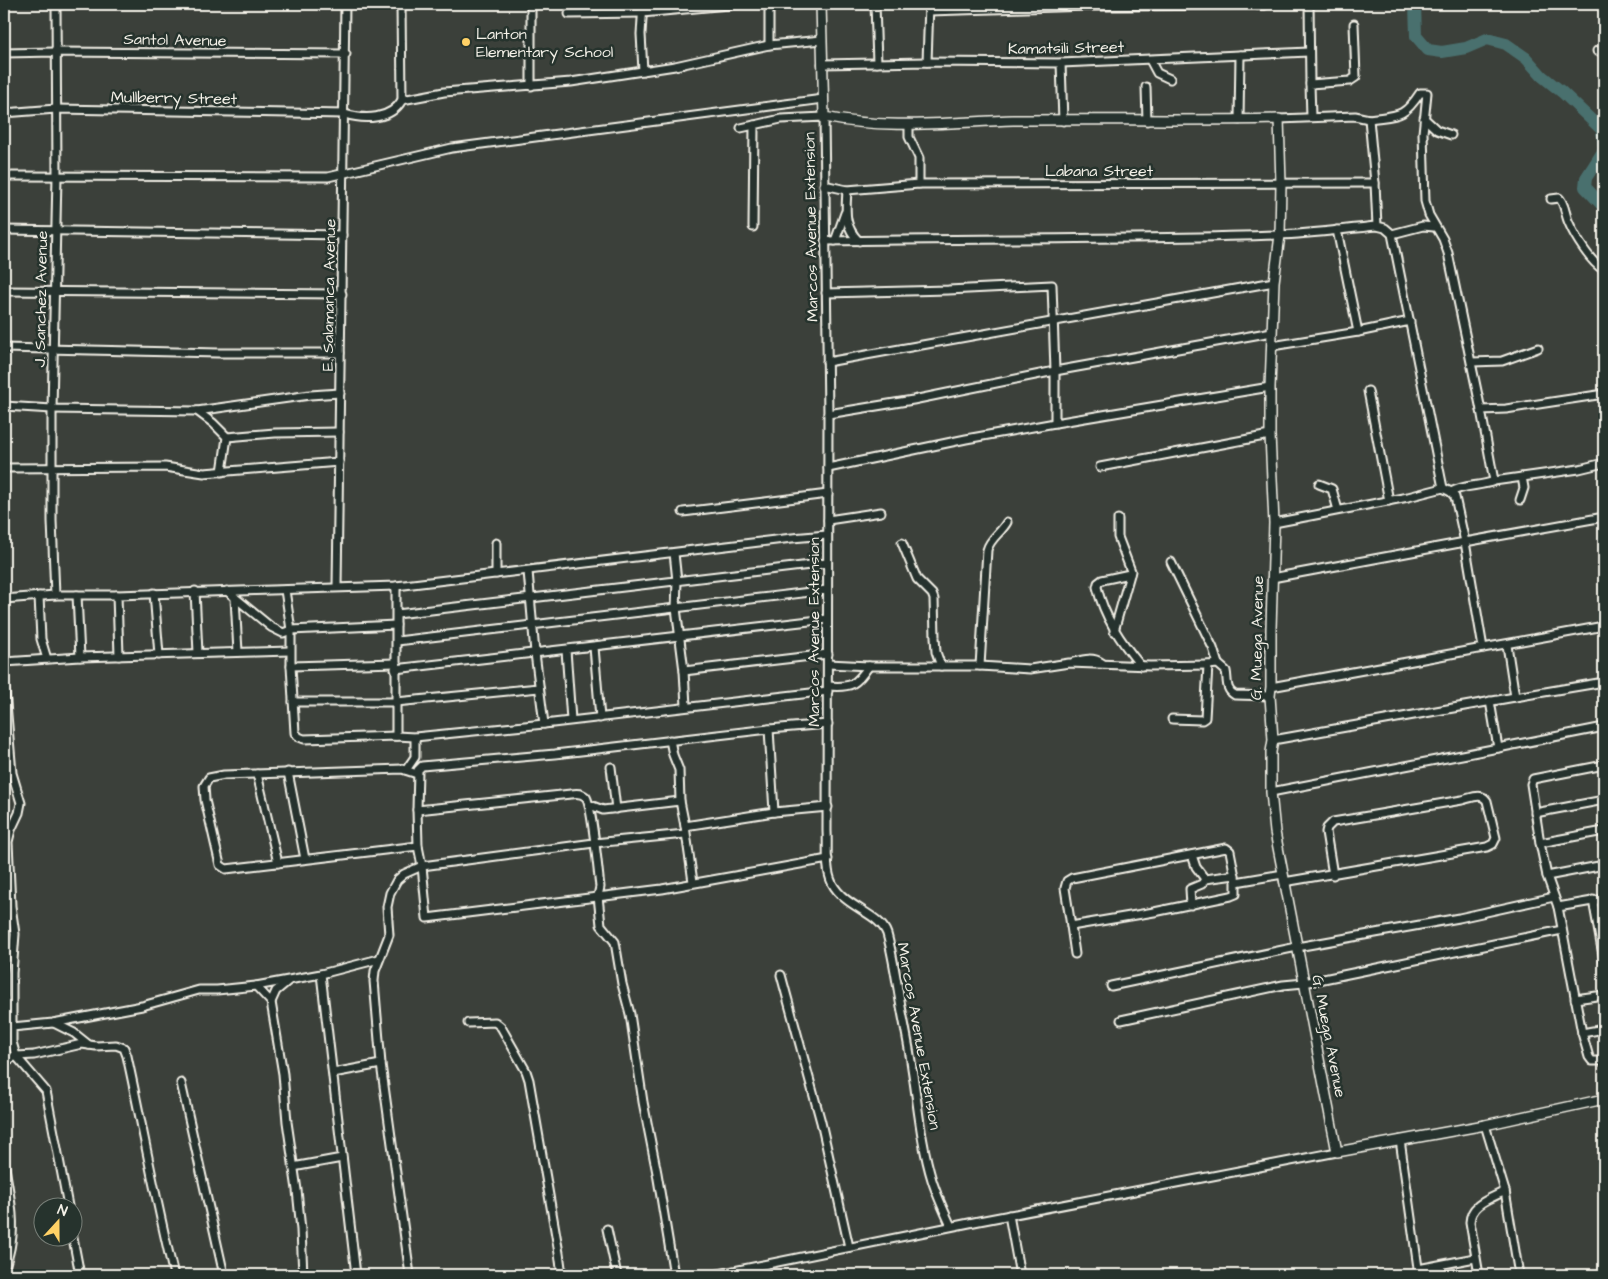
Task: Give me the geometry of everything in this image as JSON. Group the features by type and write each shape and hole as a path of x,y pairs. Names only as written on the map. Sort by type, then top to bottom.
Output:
{"street":[{"name":"J. Sanchez Avenue","path":"55,595 52,521 52,409 57,176 56,4"},
{"name":"E. Salamanca Avenue","path":"337,587 346,54 345,4"},
{"path":"401,4 402,100 444,92 571,82 643,72 769,45 822,40"},
{"path":"531,4 531,86"},
{"path":"643,4 641,34 643,72"},
{"path":"569,14 642,14 739,4"},
{"path":"769,4 769,45"},
{"name":"Marcos Avenue Extension","path":"821,4 828,414 828,860 830,878 840,895 855,907 879,921 886,930 892,952 908,1040 916,1099 929,1169 951,1226"},
{"path":"875,4 877,63"},
{"path":"1310,4 1311,117"},
{"path":"927,62 929,7 1265,5"},
{"path":"1310,84 1342,82 1355,79 1357,72 1354,24"},
{"name":"Kamatsili Street","path":"822,64 927,62 1061,63 1309,52"},
{"name":"Santol Avenue","path":"4,53 346,54"},
{"path":"1239,120 1240,55"},
{"path":"1150,60 1158,73 1170,79"},
{"path":"1061,63 1063,121"},
{"path":"1146,87 1147,121"},
{"path":"741,128 781,119 824,117 848,121 908,124 1014,120 1239,120 1360,116 1368,119 1398,115 1406,111 1420,93 1424,92 1427,96 1423,153 1425,201 1434,227 1443,239 1448,253 1472,362 1494,481"},
{"path":"4,176 317,178 344,174 452,148 823,99"},
{"name":"Mullberry Street","path":"4,113 56,109 345,114 357,118 376,117 392,110 402,100"},
{"path":"1424,118 1437,130 1451,135"},
{"name":"G. Muega Avenue","path":"1279,119 1280,235 1274,282 1270,387 1274,523 1270,691 1273,740 1271,752 1271,792 1275,832 1337,1152"},
{"path":"1368,119 1375,184 1377,226"},
{"path":"908,124 910,137 919,158 919,184"},
{"path":"754,125 754,227"},
{"name":"Labana Street","path":"824,185 847,190 919,184 1375,184"},
{"path":"847,190 846,210 849,230 859,241"},
{"path":"1551,199 1559,198 1562,200 1569,224 1577,238 1592,259 1604,270"},
{"path":"835,241 846,210"},
{"path":"825,242 1280,235 1377,226 1384,228 1392,234 1443,488"},
{"path":"1392,234 1423,226 1434,227"},
{"path":"4,230 342,235"},
{"path":"1337,230 1358,332"},
{"path":"827,362 1274,282"},
{"path":"826,293 1052,285 1056,371 1055,422"},
{"path":"4,291 342,294"},
{"path":"1272,346 1358,332 1410,321"},
{"path":"828,414 913,400 1056,371 1272,332"},
{"path":"4,348 227,353 340,353"},
{"path":"1472,362 1502,361 1538,348"},
{"path":"828,468 1055,422 1270,387"},
{"path":"1368,391 1389,501"},
{"path":"4,406 52,409 197,411 310,395 340,394"},
{"path":"1481,410 1506,409 1604,394"},
{"path":"197,411 213,423 226,437 222,472"},
{"path":"226,437 275,433 339,432"},
{"path":"1100,467 1270,435"},
{"path":"4,468 53,466 165,467 198,472 222,472 339,462"},
{"path":"1451,492 1462,486 1479,486 1494,481 1579,469 1604,463"},
{"path":"1520,500 1524,488 1522,477"},
{"path":"1319,484 1332,489 1338,510"},
{"path":"1274,523 1389,501 1443,488 1451,492 1457,504 1484,648"},
{"path":"683,512 828,494"},
{"path":"828,520 881,512"},
{"path":"1272,578 1604,517"},
{"path":"1114,630 1131,567 1118,537 1118,519"},
{"path":"980,666 987,550 992,539 1001,532 1007,522"},
{"path":"4,600 55,595 117,595 396,586 827,535"},
{"path":"496,543 496,574"},
{"path":"902,543 917,579 932,594 934,599 934,637 936,652 941,666"},
{"path":"674,553 677,581 676,608 684,671 686,706"},
{"path":"1171,562 1213,648 1218,664 1226,671 1229,690 1235,694 1270,691 1604,626"},
{"path":"397,614 827,563"},
{"path":"528,571 532,626 544,724"},
{"path":"1130,574 1102,580 1098,583 1097,587 1114,630 1121,642 1141,666"},
{"path":"396,586 396,736"},
{"path":"285,590 291,630 290,651 295,733 302,738 415,737 600,718 828,689 850,686 857,682 868,666"},
{"path":"396,641 827,590"},
{"path":"195,591 198,653"},
{"path":"227,591 270,627 283,633 291,630 396,625"},
{"path":"154,593 159,655"},
{"path":"77,595 80,657"},
{"path":"117,595 119,656"},
{"path":"39,596 41,639 46,659"},
{"path":"235,598 238,652"},
{"path":"291,666 396,666 594,647 680,635 827,619"},
{"path":"1507,645 1515,697"},
{"path":"594,647 600,718"},
{"path":"566,650 571,720"},
{"path":"4,662 80,657 290,651"},
{"path":"684,671 828,654"},
{"path":"828,664 980,666 1030,669 1069,663 1141,666 1218,664"},
{"path":"1172,720 1202,720 1205,718 1208,664"},
{"path":"4,680 12,773 21,803 8,842 11,906 15,934 8,1028 16,1056 46,1091 66,1196"},
{"path":"1273,740 1604,682"},
{"path":"293,702 396,702 539,688"},
{"path":"1490,701 1498,748"},
{"path":"828,724 555,754 422,766 418,768 416,810 418,846 427,918 669,888 693,882 828,860"},
{"path":"1271,792 1604,727"},
{"path":"769,729 774,812"},
{"path":"406,770 415,757 415,737"},
{"path":"670,740 681,781 680,801 693,882"},
{"path":"1604,765 1533,779 1530,784 1540,843 1558,907 1582,1033 1589,1058 1592,1061 1604,1061"},
{"path":"611,767 616,809"},
{"path":"418,774 406,770 224,775 209,778 204,786 205,800 220,865 226,869 418,846"},
{"path":"288,772 304,859"},
{"path":"257,774 278,863"},
{"path":"416,810 577,793 585,796 590,806 592,820 600,886 598,896 601,925 615,942 622,984 629,1007 642,1102 657,1173 674,1275"},
{"path":"1205,879 1333,875 1491,846 1496,838 1488,801 1480,796 1333,822 1326,832 1333,875"},
{"path":"1535,813 1604,800"},
{"path":"590,806 603,810 680,801"},
{"path":"410,1275 381,1064 374,988 375,971 389,935 387,907 390,893 397,880 404,874 422,866 685,830 774,812 828,807"},
{"path":"592,820 603,810"},
{"path":"1540,843 1604,831"},
{"path":"1071,926 1191,905 1234,895 1236,879 1228,849 1072,878 1067,881 1065,888 1075,954"},
{"path":"1192,855 1196,867 1205,879"},
{"path":"1548,876 1604,865"},
{"path":"1191,905 1190,889 1202,884 1205,879"},
{"path":"600,886 608,895"},
{"path":"1112,986 1297,947 1459,918 1554,897"},
{"path":"1558,907 1604,899"},
{"path":"1593,900 1604,961"},
{"path":"1121,1020 1283,985 1304,983 1562,930"},
{"path":"8,1028 53,1023 142,1006 192,992 256,986 289,980 379,959"},
{"path":"321,974 356,1275"},
{"path":"781,975 820,1122 849,1247"},
{"path":"271,1002 279,988 289,980"},
{"path":"256,986 271,1002 283,1074 301,1230 302,1275"},
{"path":"1575,999 1604,995"},
{"path":"468,1023 495,1022 501,1027 526,1071 562,1275"},
{"path":"53,1023 79,1036 89,1045"},
{"path":"1582,1033 1604,1029"},
{"path":"4,1062 16,1056 34,1055 74,1045 116,1046 121,1047 125,1051 174,1275"},
{"path":"333,1073 381,1064"},
{"path":"181,1083 224,1275"},
{"path":"714,1275 951,1226 1485,1125 1604,1099"},
{"path":"1485,1125 1505,1191 1519,1275"},
{"path":"1400,1140 1419,1272 1475,1258"},
{"path":"293,1167 342,1158"},
{"path":"4,1159 11,1215 12,1242 4,1270"},
{"path":"1479,1275 1470,1222 1472,1212 1479,1205 1505,1191"},
{"path":"1009,1215 1020,1275"},
{"path":"607,1229 617,1275"},
{"path":"74,1246 80,1275"}],"waterway":[{"path":"1415,4 1416,36 1428,50 1442,52 1466,48 1487,39 1506,44 1526,58 1542,76 1602,130 1604,150 1586,178 1585,187 1604,207"}],"place":[{"name":"Lanton Elementary School","path":"466,42"}]}
